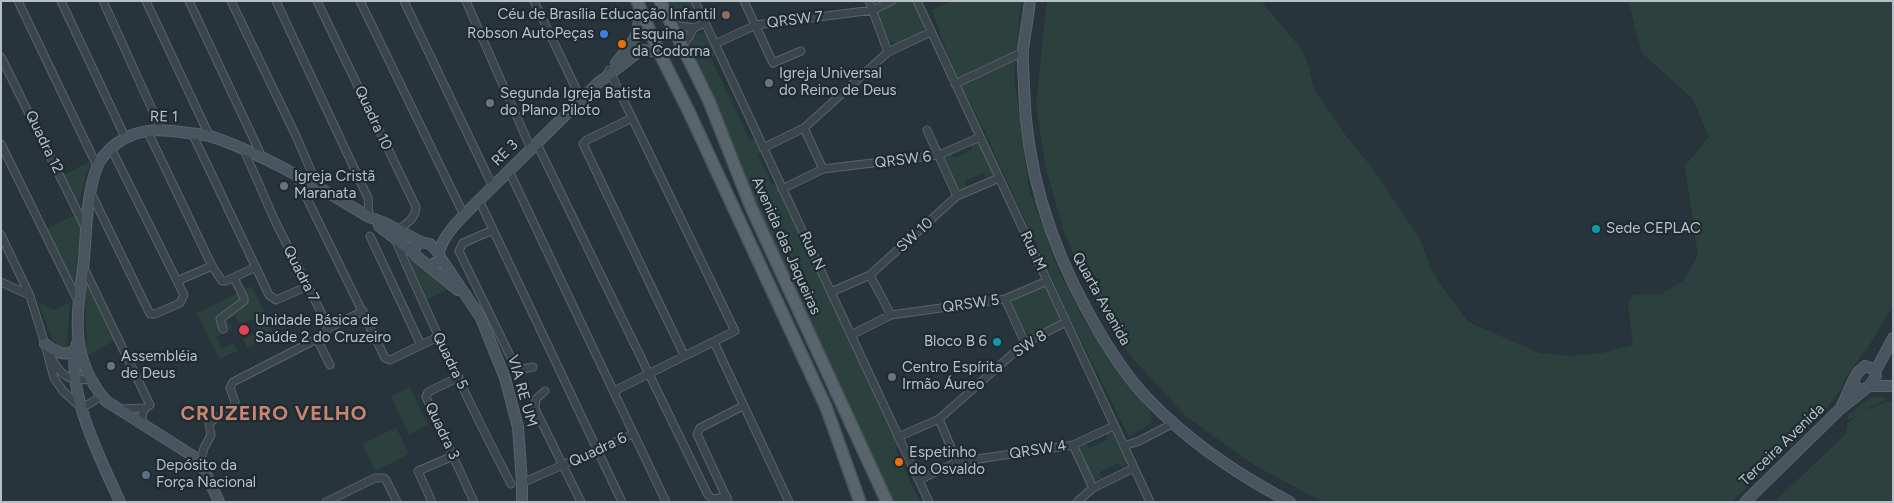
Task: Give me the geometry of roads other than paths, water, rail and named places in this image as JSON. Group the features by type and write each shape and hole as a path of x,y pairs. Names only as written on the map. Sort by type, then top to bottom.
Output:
{"main road":[{"name":"Avenida das Jaqueiras","path":"660,1 709,101 751,207 887,502"},
{"name":"Avenida das Jaqueiras","path":"638,4 826,407 860,502"},
{"path":"689,112 699,114 705,109 709,101"}],"street":[{"path":"18,1 97,166"},
{"path":"61,1 125,137"},
{"path":"103,1 161,129"},
{"path":"146,1 209,135"},
{"path":"189,1 262,158"},
{"path":"232,1 318,187"},
{"path":"276,1 368,198 369,217"},
{"name":"Quadra 10","path":"317,1 416,206 416,213 413,218 396,233"},
{"path":"360,1 464,215"},
{"path":"404,1 492,187"},
{"path":"466,1 534,146 649,373 708,495 713,499 728,500 697,434 700,428 742,406"},
{"path":"534,1 581,99"},
{"path":"744,1 773,63 801,51"},
{"path":"869,1 888,52"},
{"name":"QRSW 7","path":"715,44 756,25 873,10 892,1"},
{"name":"Rua M","path":"917,1 1150,502"},
{"name":"Quarta Avenida","path":"1030,1 1023,52 1024,96 1030,153 1048,224 1061,259 1100,334 1146,398 1225,465 1290,502"},
{"name":"Rua N","path":"697,2 782,189 929,502"},
{"name":"RE 3","path":"440,255 442,243 464,215 608,73 632,44 638,32 638,4"},
{"path":"670,21 680,26 694,28 705,23"},
{"path":"682,49 694,28"},
{"path":"763,148 804,128 888,52 931,32"},
{"name":"RE 3","path":"608,73 641,50 659,52"},
{"path":"955,84 1023,52"},
{"name":"Quadra 12","path":"1,57 86,228"},
{"path":"608,73 632,118 735,331 614,391"},
{"path":"632,118 587,140 583,144 684,356"},
{"path":"804,128 823,169"},
{"name":"RE 1","path":"120,502 92,440 75,379 78,301 91,193 97,166 111,148 125,137 147,130 161,129 209,135 262,158 318,187 396,233 423,242"},
{"path":"147,130 220,279 226,281 256,268"},
{"path":"927,130 957,196"},
{"path":"192,133 272,299 276,300 308,286"},
{"name":"QRSW 6","path":"782,189 823,169 939,155 980,137"},
{"path":"1,144 78,301"},
{"path":"91,193 151,314 180,303 184,298 184,294 111,148"},
{"name":"Quadra 7","path":"244,150 280,229 329,328"},
{"path":"508,171 666,502"},
{"path":"296,176 387,360 438,337"},
{"name":"SW 10","path":"831,292 870,275 957,196 999,178"},
{"path":"479,200 622,502"},
{"path":"493,230 463,243 459,250 514,364 523,369 533,367"},
{"name":"RE 3","path":"423,242 449,232"},
{"name":"RE 1","path":"396,233 414,253"},
{"name":"Quadra 5","path":"396,233 438,337 488,439 517,483"},
{"path":"1,235 30,296 54,378 63,391 77,404 82,406 92,403 102,396"},
{"path":"370,236 421,345"},
{"path":"423,242 430,244 440,255 437,263 430,266 421,261 414,253 416,246 423,242"},
{"name":"VIA RE UM","path":"440,255 481,318 505,378 518,427 517,483 522,502"},
{"path":"83,266 150,405 145,408 118,409"},
{"path":"177,281 212,266"},
{"name":"VIA RE UM","path":"430,266 466,296"},
{"path":"870,275 891,315"},
{"path":"223,329 220,319 244,301 234,278"},
{"name":"QRSW 5","path":"851,335 891,315 1005,299 1047,281"},
{"path":"1,282 30,296"},
{"path":"1005,299 1025,344"},
{"path":"219,502 197,459 211,435 209,427 211,422 235,407 236,402 230,388 232,382 317,339 329,328 363,312"},
{"name":"SW 8","path":"898,437 939,419 1025,344 1066,322"},
{"path":"1867,388 1876,374 1886,349 1893,338"},
{"path":"317,339 330,365"},
{"path":"714,342 742,406 789,502"},
{"path":"46,347 65,354 71,353 76,345"},
{"name":"RE 1","path":"76,345 90,379 102,396 118,409 197,459"},
{"path":"46,347 59,371 75,379 90,379"},
{"path":"1886,349 1858,372 1853,382 1857,388 1892,386"},
{"path":"1865,366 1871,366 1876,374 1892,386"},
{"name":"Quadra 3","path":"459,377 428,392 426,395 474,502"},
{"name":"Terceira Avenida","path":"1840,409 1853,382"},
{"name":"Terceira Avenida","path":"1745,502 1840,409 1867,388"},
{"path":"545,391 536,399 535,409 563,466"},
{"path":"142,424 142,414 145,408"},
{"path":"939,419 957,462"},
{"path":"1124,446 1139,441 1174,423"},
{"name":"QRSW 4","path":"919,480 957,462 1073,445 1114,426"},
{"name":"Quadra 6","path":"517,483 563,466 633,434"},
{"path":"1073,445 1093,488"},
{"path":"432,502 418,471 453,456"},
{"name":"Quadra 6","path":"563,466 581,502"},
{"path":"1077,502 1093,488 1134,468"},
{"path":"326,502 380,477 386,480 397,502"}],"place":[{"name":"Céu de Brasília Educação Infantil","path":"726,15"},
{"name":"Robson AutoPeças","path":"604,34"},
{"name":"Esquina da Codorna","path":"622,44"},
{"name":"Igreja Universal do Reino de Deus","path":"769,83"},
{"name":"Segunda Igreja Batista do Plano Piloto","path":"490,103"},
{"name":"Igreja Cristã Maranata","path":"284,186"},
{"name":"Sede CEPLAC","path":"1596,229"},
{"name":"Unidade Básica de Saúde 2 do Cruzeiro","path":"244,330"},
{"name":"Bloco B 6","path":"997,342"},
{"name":"Assembléia de Deus","path":"111,366"},
{"name":"Centro Espírita Irmão Áureo","path":"892,377"},
{"name":"Espetinho do Osvaldo","path":"899,462"},
{"name":"Depósito da Força Nacional","path":"146,475"}],"district":[{"name":"CRUZEIRO VELHO","path":"274,414"}]}
